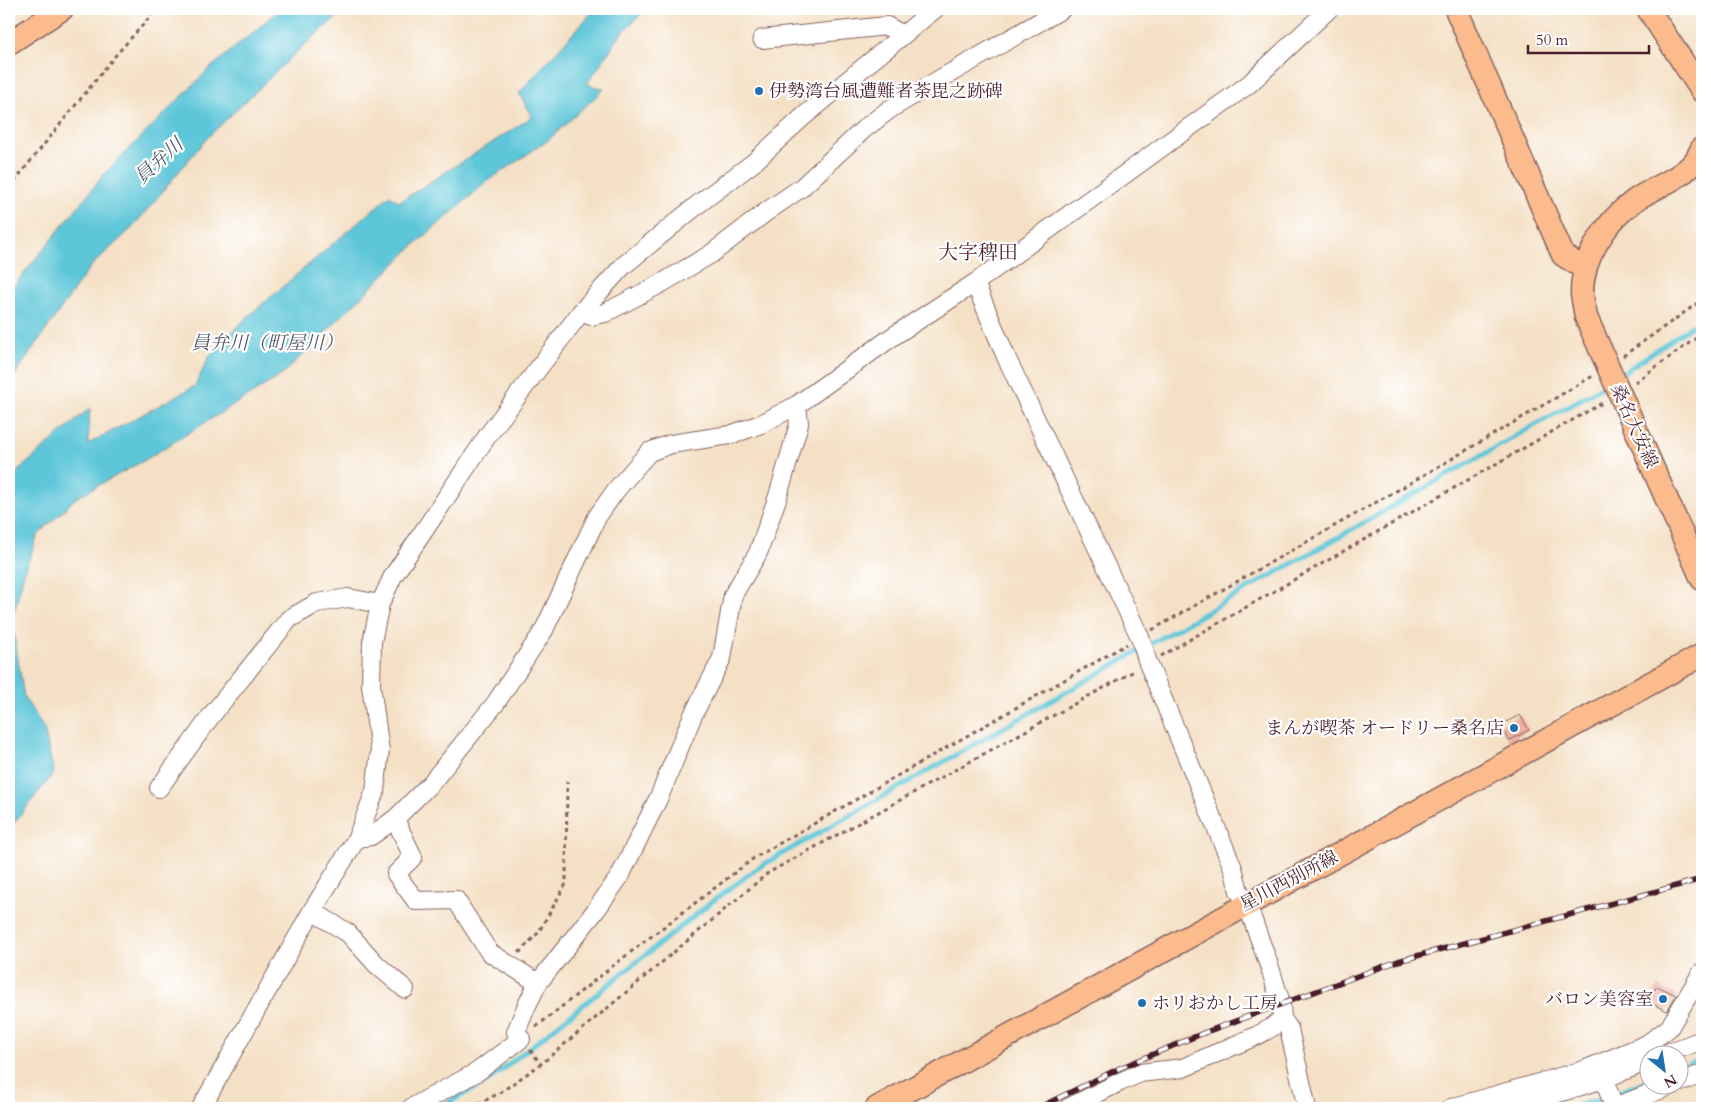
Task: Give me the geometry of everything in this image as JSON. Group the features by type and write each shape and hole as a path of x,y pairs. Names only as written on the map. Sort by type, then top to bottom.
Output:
{"main road":[{"path":"9,43 62,9"},
{"path":"1456,9 1563,255 1585,270"},
{"path":"1648,9 1702,91"},
{"name":"桑名大安線","path":"1702,148 1696,161 1684,172 1634,201 1609,225 1595,246 1585,270 1582,294 1586,317 1702,579"},
{"name":"星川西別所線","path":"877,1108 1702,655"}],"street":[{"path":"201,1108 312,911 357,838 376,791 380,751 371,685 372,642 380,604 393,576 488,435 581,312 623,266 701,202 753,163 804,116 935,9"},
{"path":"581,312 591,316 605,314 710,254 801,188 864,129 890,109 940,78 1062,9"},
{"path":"357,838 370,836 395,819 432,782 495,704 544,630 598,517 616,490 649,452 672,444 730,435 761,424 797,405 892,337 975,283 1249,84 1329,9"},
{"path":"762,39 887,26 903,35"},
{"path":"975,283 1011,368 1144,649 1233,868 1239,891 1247,904 1281,1003 1282,1019 1289,1029 1307,1108"},
{"path":"411,1108 477,1072 521,1039 516,1032 538,983 596,910 620,876 722,658 734,594 758,553 778,496 799,424 797,405"},
{"path":"159,788 211,716 289,619 317,603 348,598 380,604"},
{"path":"395,819 413,857 396,874 416,901 456,900 489,952 538,983"},
{"path":"312,911 348,933 377,965 405,989"},
{"path":"1451,1108 1584,1070 1647,1044 1668,1028 1702,972"},
{"path":"1068,1108 1140,1074 1183,1068 1256,1036 1271,1028 1282,1019"},
{"path":"1688,1045 1702,1040"},
{"path":"1510,1108 1605,1081 1638,1066"},
{"path":"1688,1079 1702,1074"},
{"path":"1605,1081 1613,1106 1647,1094"}],"path":[{"path":"9,188 115,56 157,9"},
{"path":"471,1108 501,1092 541,1064 768,873 1144,649 1614,380 1702,300"},
{"path":"521,1039 754,858 1144,649 1424,475 1702,334"},
{"path":"507,964 538,933 566,884 567,782"},
{"path":"536,1057 541,1064"}],"water":[{"name":"員弁川","path":"281,9 346,9 301,48 207,138 132,228 91,266 9,383 9,292 106,172 209,69"},
{"name":"員弁川（町屋川）","path":"595,9 646,9 621,34 587,84 604,89 547,141 489,180 411,248 282,375 145,460 77,497 38,535 24,573 12,621 24,697 44,729 54,773 9,829 9,483 20,469 90,408 88,444 195,386 209,357 245,319 390,195 399,202 532,117 519,93"}],"building":[{"name":"まんが喫茶 オードリー桑名店","path":"1520,715 1529,730 1509,741 1500,725"},
{"name":"バロン美容室","path":"1657,986 1676,995 1667,1011 1648,1002"}],"waterway":[{"path":"1618,376 1702,319"},
{"path":"438,1108 488,1081 713,901 759,867 1609,383"},
{"path":"1688,1065 1702,1059"},
{"path":"1570,1108 1638,1085"}],"railway":[{"path":"1038,1108 1120,1068 1206,1032 1398,961 1702,879"}],"place":[{"name":"伊勢湾台風遭難者荼毘之跡碑","path":"759,91"},
{"name":"まんが喫茶 オードリー桑名店","path":"1514,728"},
{"name":"バロン美容室","path":"1663,999"},
{"name":"ホリおかし工房","path":"1142,1003"}],"district":[{"name":"大字稗田","path":"978,252"}]}
